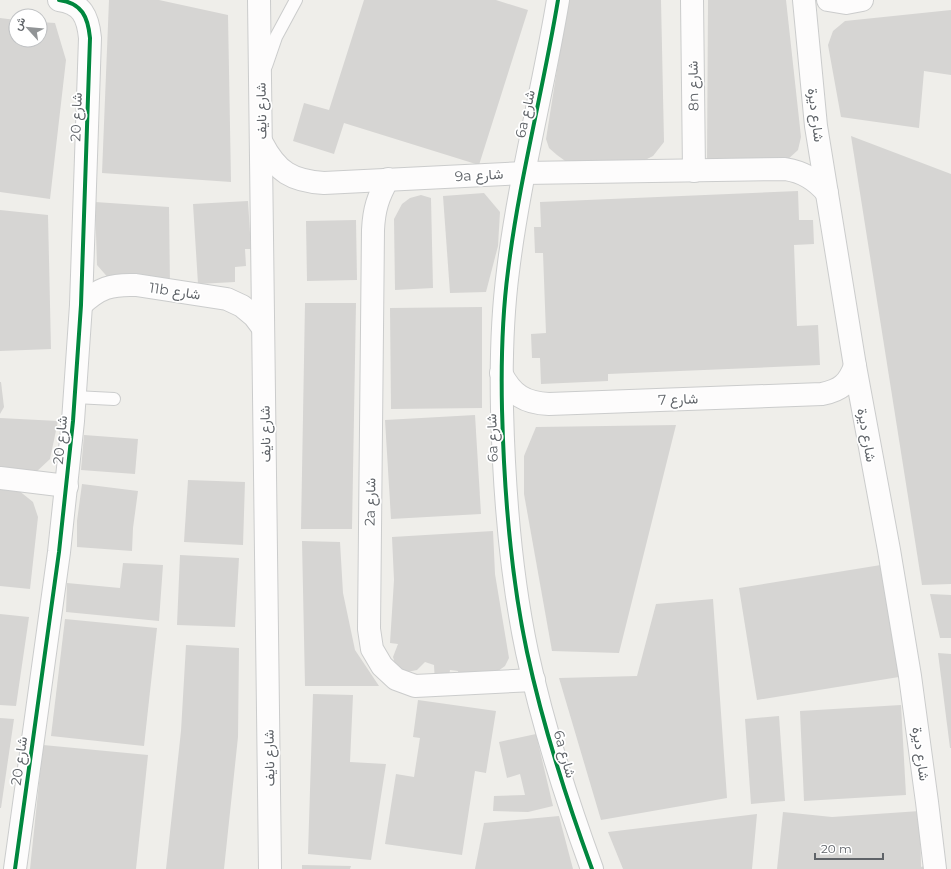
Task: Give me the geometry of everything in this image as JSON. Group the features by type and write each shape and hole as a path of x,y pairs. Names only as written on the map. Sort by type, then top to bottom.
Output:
{"street":[{"name":"شارع 20","path":"15,869 67,486 82,306 90,38 87,19 82,11 75,5 59,0"},
{"name":"شارع نايف","path":"260,0 270,869"},
{"name":"6a شارع","path":"558,0 539,104 524,173 514,228 508,274 501,373 504,476 514,570 527,652 560,780 592,869"},
{"name":"8n شارع","path":"692,0 694,171"},
{"name":"شارع ديرة","path":"804,0 816,126 855,366 889,550 910,676 935,869"},
{"path":"828,0 846,3 862,0"},
{"name":"9a شارع","path":"785,169 797,166 807,160 819,140"},
{"name":"9a شارع","path":"262,143 269,157 280,169 293,177 308,182 524,173 785,169 798,171 809,176 827,193"},
{"name":"2a شارع","path":"388,179 379,195 374,212 373,230 369,629 372,649 382,666 396,679 415,686 534,680"},
{"name":"11b شارع","path":"82,306 92,295 106,287 121,284 136,285 227,299 242,306 254,316 263,328"},
{"name":"شارع 7","path":"501,373 506,384 525,400 550,404 822,394 833,392 843,385 851,376 855,366"},
{"path":"0,478 67,486"}],"lane":[{"path":"260,94 264,74 276,37 296,0"},
{"path":"75,397 114,398"}],"building":[{"path":"109,0 159,0 228,15 231,182 102,173"},
{"path":"364,0 496,0 528,10 479,165 344,123 334,154 293,141 304,103 329,110"},
{"path":"568,0 661,0 664,142 653,156 641,162 568,163 549,148 546,139"},
{"path":"708,0 786,0 801,137 798,150 786,161 707,164"},
{"path":"951,10 951,75 924,71 919,128 841,117 828,45 833,31 845,21"},
{"path":"0,18 8,19 8,48 48,48 48,23 55,23 66,60 50,199 0,192"},
{"path":"851,136 951,174 951,584 922,585"},
{"path":"798,191 799,220 813,220 814,244 794,245 797,326 818,325 820,365 608,374 608,381 541,384 540,358 532,358 531,334 546,333 543,253 535,253 534,227 541,227 540,202"},
{"path":"484,193 500,212 498,246 486,292 450,293 443,196"},
{"path":"421,195 431,198 433,288 395,290 394,219 402,204 410,198"},
{"path":"248,201 251,249 245,249 246,266 235,267 235,282 198,284 193,204"},
{"path":"95,202 169,207 170,287 111,281 97,265"},
{"path":"0,210 48,215 51,349 0,351"},
{"path":"356,220 357,280 307,281 306,221"},
{"path":"305,303 356,303 352,529 301,529"},
{"path":"482,307 482,408 391,409 390,308"},
{"path":"0,382 4,407 0,414"},
{"path":"475,415 481,514 391,519 385,420"},
{"path":"0,418 58,421 50,459 35,473 0,468"},
{"path":"676,425 619,653 552,651 524,494 524,456 536,427"},
{"path":"84,435 138,439 135,474 81,470"},
{"path":"188,480 245,482 243,545 184,542"},
{"path":"82,484 138,491 133,528 132,551 77,547 77,521"},
{"path":"0,486 18,490 33,502 38,517 30,589 0,586"},
{"path":"493,531 495,574 509,658 505,666 498,671 460,682 458,671 450,670 448,683 435,683 434,665 425,662 417,670 407,672 396,667 393,657 398,644 390,643 394,580 392,537"},
{"path":"302,541 340,542 343,593 355,650 379,686 305,686"},
{"path":"180,555 239,558 235,627 177,625"},
{"path":"123,563 163,565 159,621 66,612 67,583 120,588"},
{"path":"887,564 905,676 757,700 739,588"},
{"path":"930,594 951,595 951,638 940,638"},
{"path":"713,599 727,798 601,820 559,678 637,676 656,604"},
{"path":"0,614 29,617 16,706 0,705"},
{"path":"65,619 157,628 144,746 51,736"},
{"path":"186,645 239,648 238,737 224,869 166,869 181,731"},
{"path":"938,653 951,654 951,748 950,748"},
{"path":"313,694 353,695 350,762 386,764 371,860 308,854"},
{"path":"418,700 496,711 486,773 475,771 462,855 385,844 396,774 414,777 420,738 413,737"},
{"path":"901,705 906,795 804,801 800,711"},
{"path":"779,716 785,801 751,804 745,719"},
{"path":"0,718 14,719 1,808 0,808"},
{"path":"536,734 553,806 528,812 493,811 494,796 525,795 520,774 507,778 499,742"},
{"path":"43,745 148,755 136,869 30,869"},
{"path":"920,811 921,867 924,866 925,869 777,869 783,812 832,817"},
{"path":"757,814 752,869 623,869 608,832"},
{"path":"559,816 573,869 475,869 484,823"},
{"path":"302,865 351,866 350,869 302,869"}],"cycle path":[{"path":"15,869 59,552 73,421 81,305 90,38 88,24 82,12 73,4 59,0"},
{"path":"558,0 518,203 508,271 502,340 503,439 506,500 512,561 527,652 540,707 556,762 592,869"}]}
